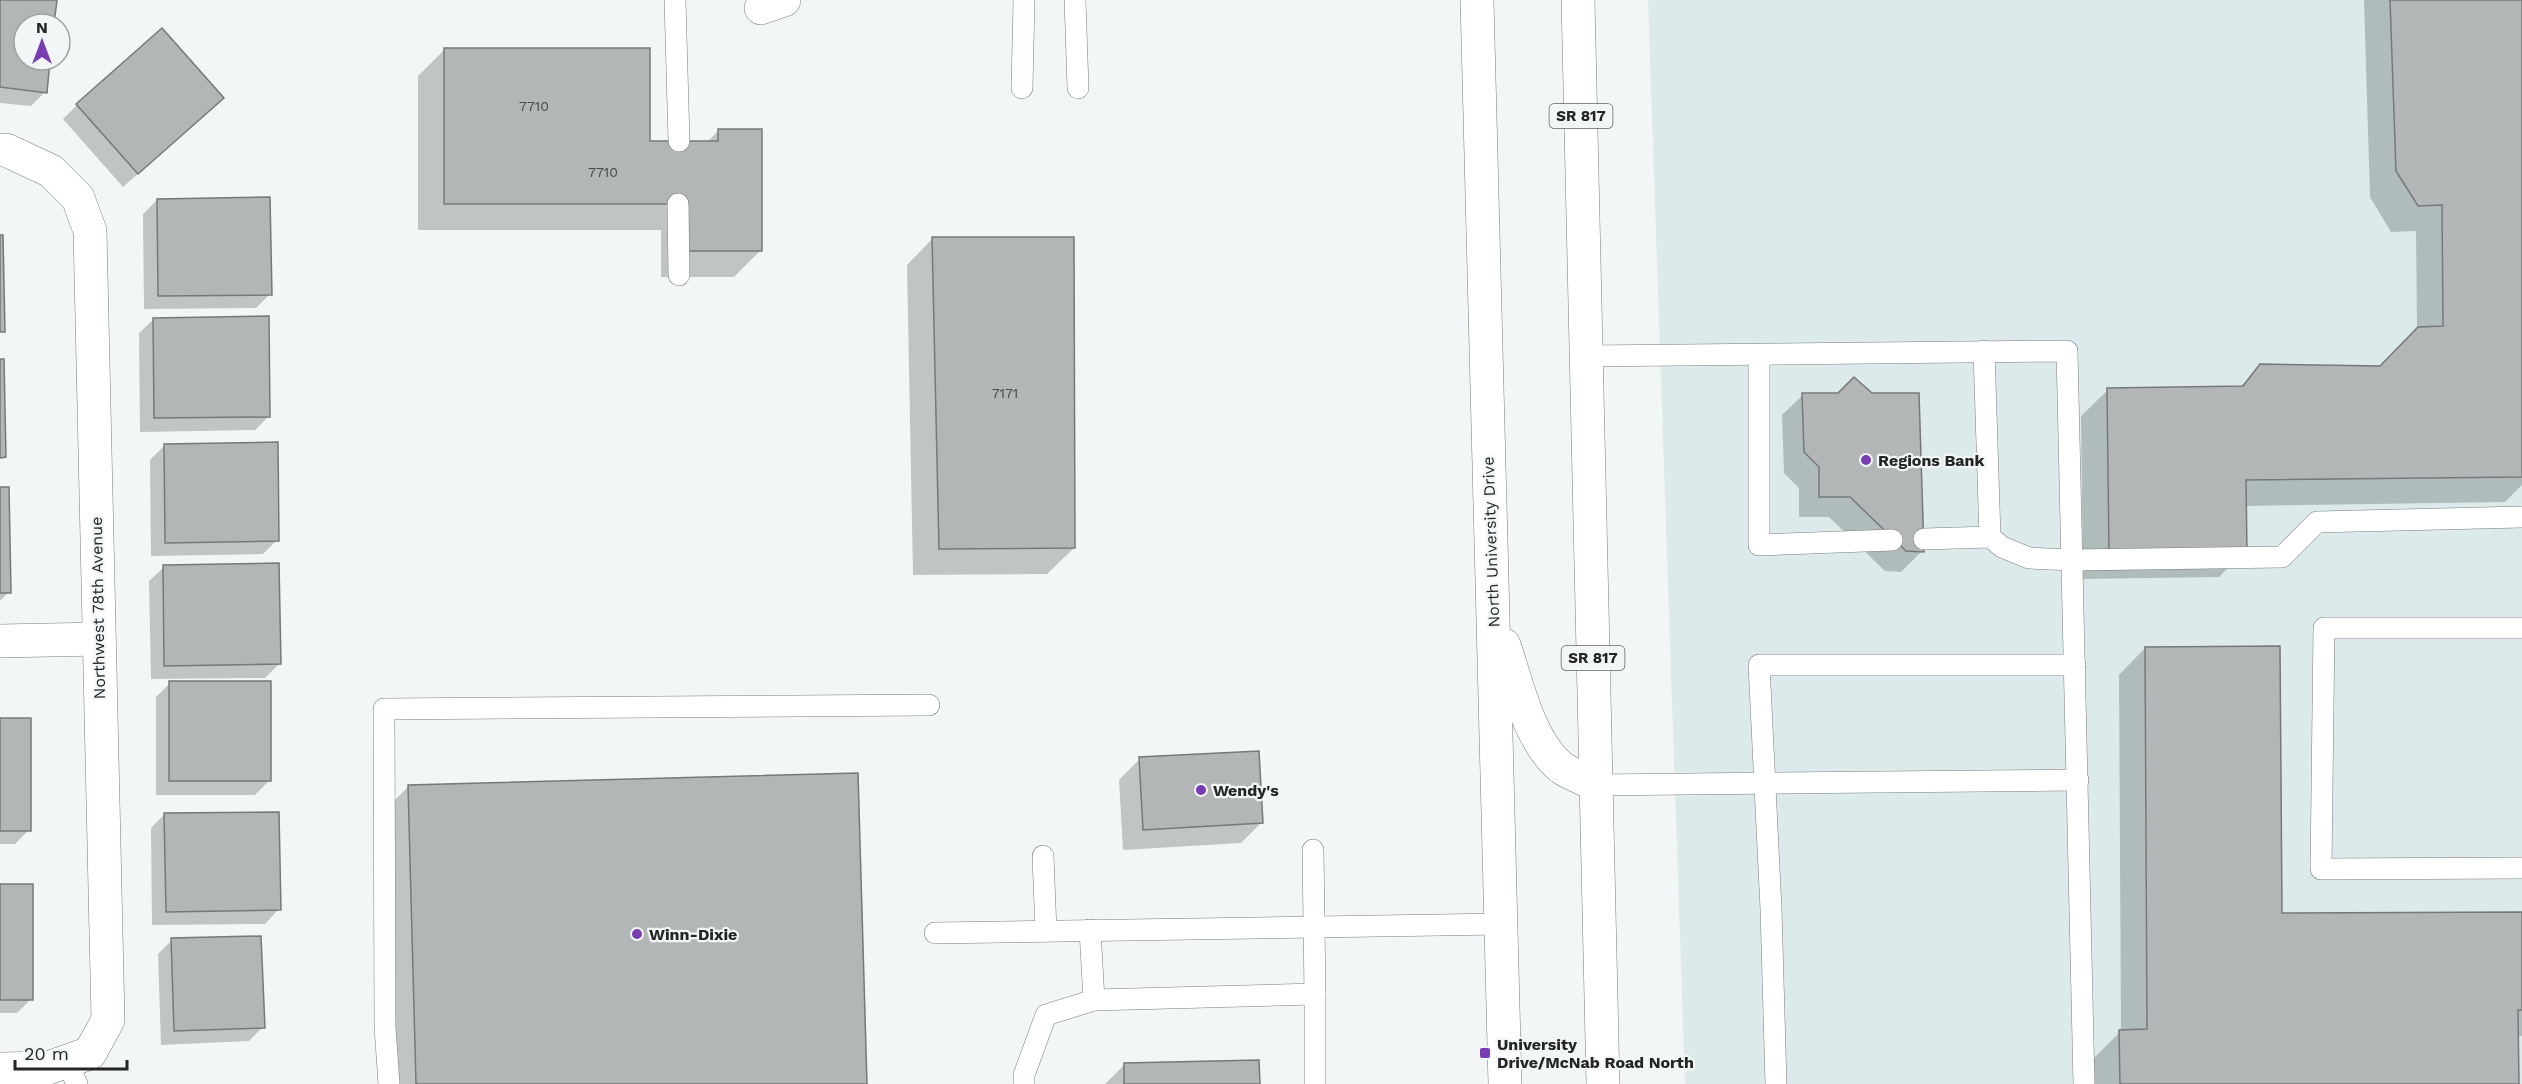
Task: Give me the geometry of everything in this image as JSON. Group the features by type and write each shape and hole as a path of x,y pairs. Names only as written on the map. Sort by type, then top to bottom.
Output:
{"main road":[{"name":"North University Drive","path":"1477,0 1505,1084"},
{"name":"SR 817","path":"1578,0 1603,1084"},
{"name":"Northwest 78th Avenue","path":"0,150 6,150 51,171 78,198 90,231 108,1020 78,1066"},
{"path":"1493,615 1533,729 1544,748 1562,768 1596,785"},
{"path":"0,641 99,639"},
{"path":"0,1069 78,1066"}],"lane":[{"path":"675,0 679,141"},
{"path":"1022,88 1024,0"},
{"path":"1075,0 1078,88"},
{"path":"678,204 679,275"},
{"path":"1984,351 1990,537"},
{"path":"1586,356 2067,351 2084,1084"},
{"path":"1759,354 1759,545 1892,540"},
{"path":"1923,539 1990,537 2002,547 2029,558 2073,560 2282,556 2317,522 2522,517"},
{"path":"2522,628 2324,628 2321,869 2522,868"},
{"path":"1776,1084 1759,665 2075,665"},
{"path":"389,1084 385,1027 384,709 928,705"},
{"path":"1596,785 2078,780"},
{"path":"1313,850 1315,1084"},
{"path":"1043,856 1046,931"},
{"path":"935,933 1501,924"},
{"path":"1090,930 1094,1000"},
{"path":"1024,1084 1024,1075 1046,1016 1094,1000 1315,994"}],"shaded area":[{"path":"1648,0 2522,0 2522,1084 1685,1084"}],"building":[{"path":"0,0 57,0 56,12 12,12 12,72 49,72 47,93 0,87"},
{"path":"2390,0 2522,0 2522,477 2246,480 2247,551 2109,553 2107,388 2243,386 2260,364 2380,366 2418,327 2443,326 2442,205 2418,206 2396,171"},
{"path":"162,28 224,98 138,174 76,104"},
{"path":"444,48 650,48 650,141 718,141 718,129 762,129 762,251 687,251 687,204 444,204"},
{"path":"270,197 272,295 158,296 157,199"},
{"path":"0,235 3,235 5,332 0,332"},
{"path":"932,237 1074,237 1075,548 939,549"},
{"path":"269,316 270,417 154,418 153,318"},
{"path":"0,359 4,359 6,457 0,458"},
{"name":"Regions Bank","path":"1854,377 1872,393 1919,393 1924,552 1906,551 1850,497 1819,497 1819,467 1804,452 1802,393 1838,393"},
{"path":"278,442 279,541 165,543 164,444"},
{"path":"0,487 9,487 11,593 0,593"},
{"path":"279,563 281,664 164,666 163,565"},
{"path":"2280,646 2282,913 2522,912 2522,1010 2518,1010 2519,1084 2120,1084 2119,1030 2147,1029 2145,647"},
{"path":"169,681 271,681 271,781 169,781"},
{"path":"0,718 31,718 31,831 0,831"},
{"name":"Wendy's","path":"1259,751 1263,823 1143,830 1139,757"},
{"name":"Winn-Dixie","path":"858,773 867,1084 416,1084 408,785"},
{"path":"279,812 281,910 166,912 164,813"},
{"path":"0,884 33,884 33,1000 0,1000"},
{"path":"261,936 265,1028 174,1031 171,938"},
{"path":"1259,1060 1260,1084 1124,1084 1124,1063"}],"place":[{"name":"Regions Bank","path":"1866,460"},
{"name":"Wendy's","path":"1201,790"},
{"name":"Winn-Dixie","path":"637,934"},
{"name":"University Drive/McNab Road North","path":"1485,1053"}]}
